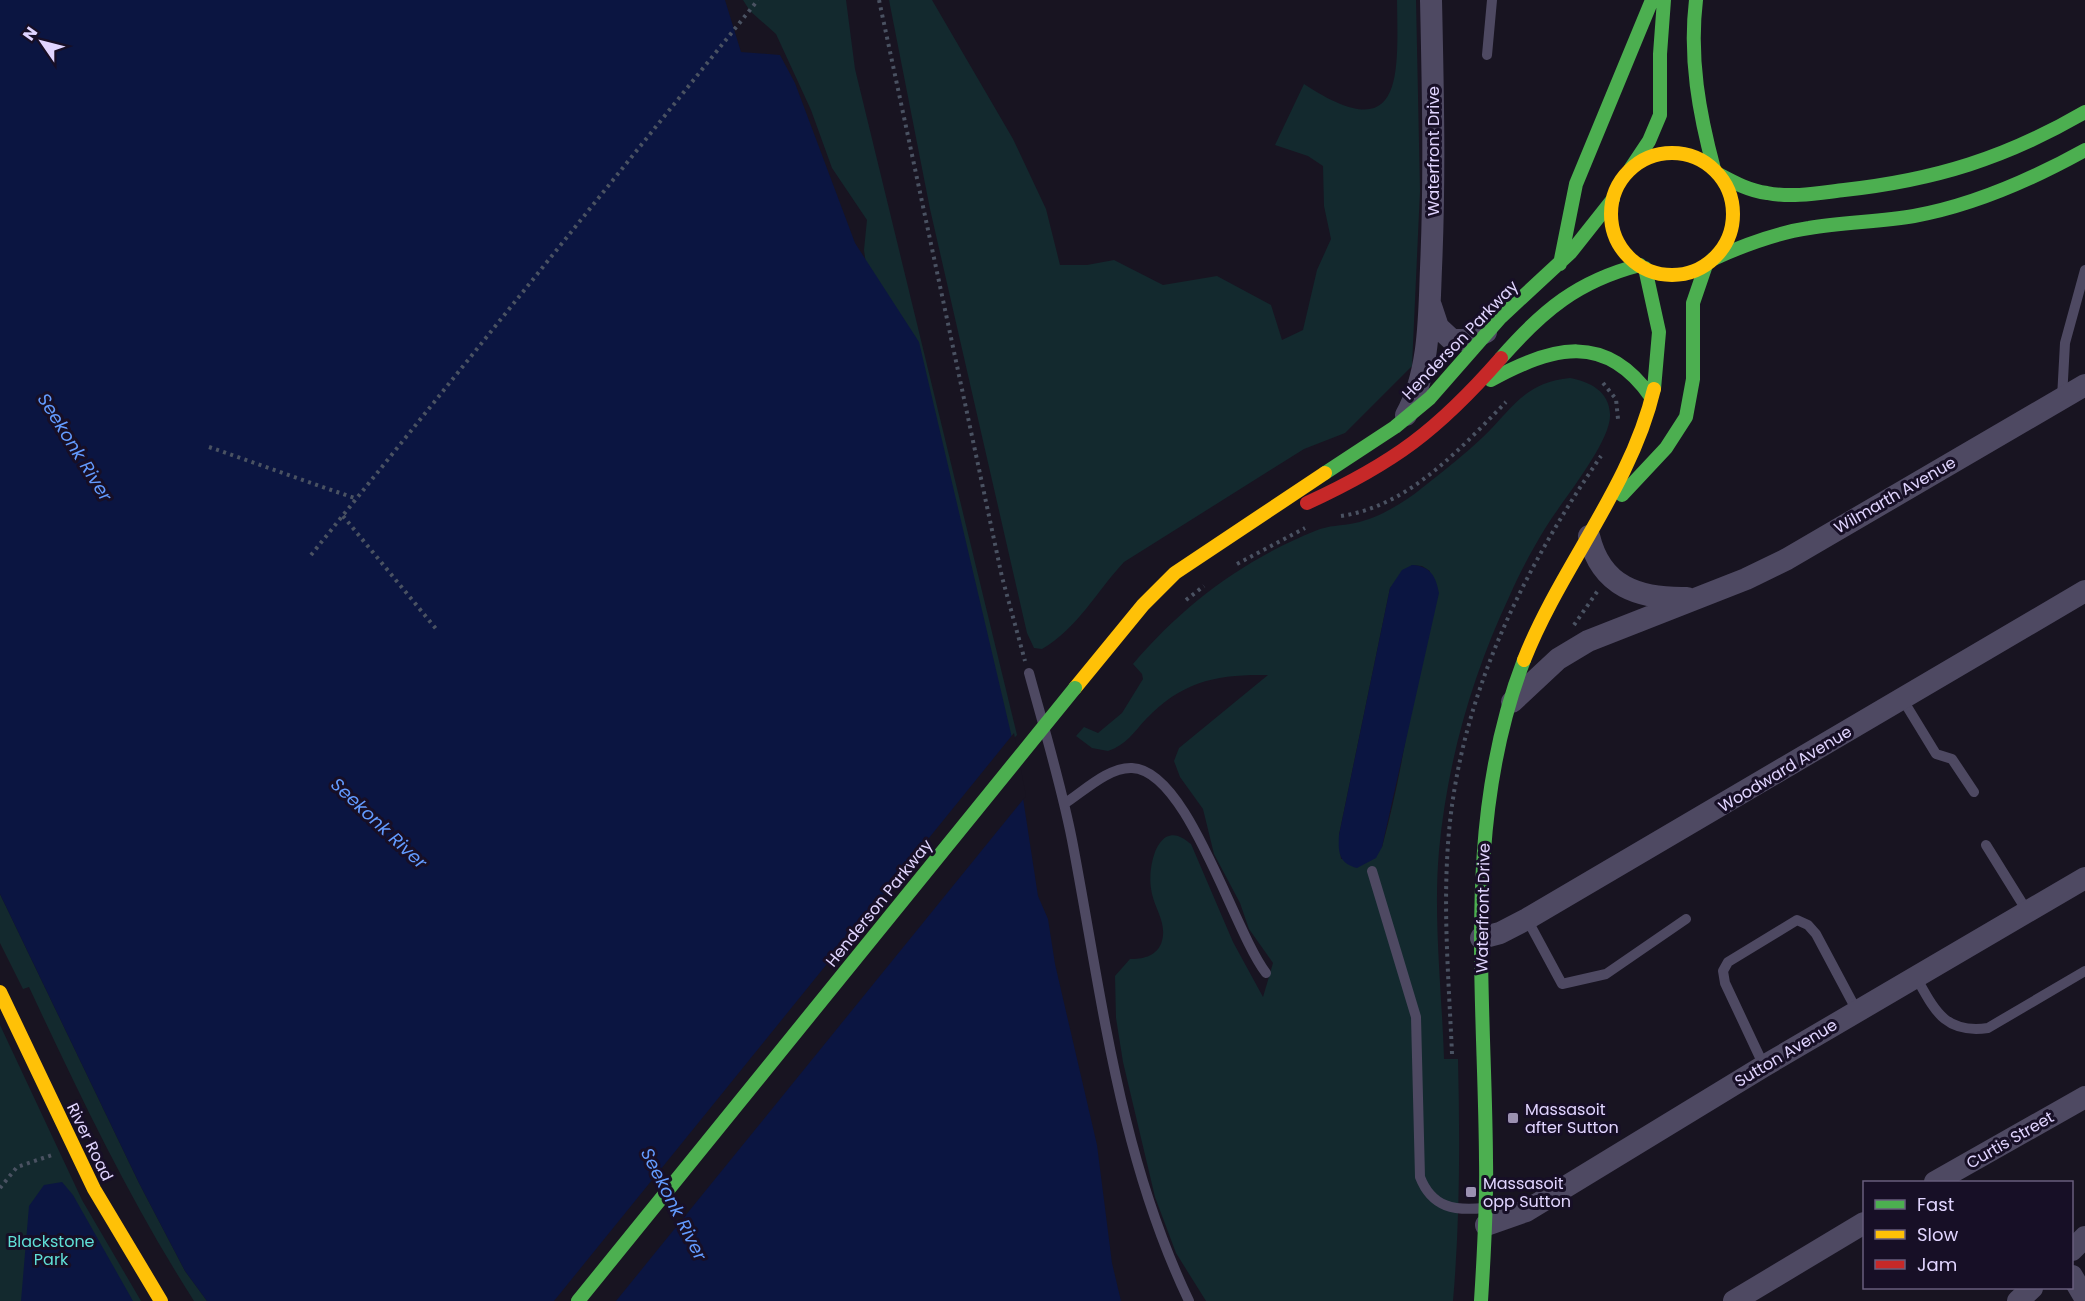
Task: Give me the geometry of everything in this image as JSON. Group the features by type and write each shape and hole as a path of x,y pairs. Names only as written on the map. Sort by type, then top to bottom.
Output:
{"main road":[{"path":"1560,264 1576,184 1652,0"},
{"path":"1629,172 1649,141 1660,115 1660,42 1664,0"},
{"path":"1696,0 1692,45 1694,82 1717,172 1732,201 1733,222 1726,243 1709,262"},
{"name":"Henderson Parkway","path":"578,1301 1075,688 1159,588 1221,541 1404,420 1438,390 1491,328 1560,264 1613,199 1629,172 1648,158 1673,153 1693,156 1750,190 1780,197 1910,184 1992,160 2039,139 2085,112"},
{"name":"Henderson Parkway","path":"1221,541 1369,474 1413,446 1464,400 1516,340 1574,288 1601,273 1642,267 1658,273 1677,274 1753,242 1795,230 1915,216 1965,203 2029,180 2085,150"},
{"path":"1613,199 1612,219 1617,239 1631,258 1642,267"},
{"name":"Waterfront Drive","path":"1589,536 1673,437 1686,417 1693,373 1691,310 1697,284 1709,262"},
{"name":"Waterfront Drive","path":"1481,1301 1487,1216 1481,938 1481,878 1486,807 1509,705 1542,617 1589,536 1632,450 1651,397 1660,343 1656,310 1642,267"},
{"path":"1464,400 1527,360 1552,352 1576,351 1599,354 1619,363 1636,376 1651,397"},
{"name":"River Road","path":"0,992 71,1145 108,1215 161,1301"}],"street":[{"name":"Waterfront Drive","path":"1404,420 1422,376 1430,301 1435,183 1431,0"},
{"name":"Waterfront Drive","path":"1430,301 1438,327 1452,340 1469,340 1491,328"},
{"name":"Wilmarth Avenue","path":"1509,705 1539,675 1576,647 1746,579 1787,559 2085,385"},
{"name":"Wilmarth Avenue","path":"1589,536 1602,567 1623,587 1665,598 1701,596"},
{"name":"Woodward Avenue","path":"1481,938 1500,933 1527,919 2085,591"},
{"name":"Sutton Avenue","path":"1487,1216 1526,1211 1764,1066 2085,878"},
{"name":"Curtis Street","path":"1937,1181 2085,1097"},
{"path":"1734,1301 1863,1224"},
{"path":"2073,1249 2085,1237"},
{"path":"2073,1278 2085,1298"},
{"path":"2018,1301 2030,1289"}],"lane":[{"path":"1487,56 1492,0"},
{"path":"2061,398 2065,343 2085,270"},
{"path":"1029,673 1064,804 1126,1127 1151,1213 1189,1301"},
{"path":"1903,700 1936,754 1952,759 1974,792"},
{"path":"1064,804 1120,769 1133,768 1146,771 1158,778 1171,792 1192,823 1248,945 1266,973"},
{"path":"1986,845 2027,911"},
{"path":"1372,871 1416,1017 1420,1177 1424,1189 1446,1208 1487,1216"},
{"path":"1527,919 1562,984 1606,974 1686,919"},
{"path":"1764,1066 1725,983 1723,971 1728,962 1797,920 1808,925 1816,934 1857,1011"},
{"path":"1916,977 1946,1021 1971,1030 1988,1028 2085,971"}],"path":[{"path":"311,555 758,0"},
{"path":"879,0 1002,577 1029,673"},
{"path":"1595,378 1609,389 1616,399 1619,411 1617,423"},
{"path":"1335,517 1372,509 1417,482 1468,442 1514,394"},
{"path":"209,447 357,499"},
{"path":"1452,1054 1447,925 1448,853 1454,798 1467,731 1496,640 1510,610 1545,544 1603,454"},
{"path":"343,516 437,630"},
{"path":"1230,568 1313,524"},
{"path":"1180,605 1208,583"},
{"path":"1571,628 1589,606 1602,583"},
{"path":"0,1188 17,1167 71,1145"}],"green space":[{"path":"743,0 846,0 855,69 1017,735 1001,751 866,264 864,250 867,220 832,168 811,110 776,34 750,11"},
{"path":"889,0 932,0 1013,139 1046,209 1060,265 1087,265 1114,260 1163,285 1217,276 1271,305 1282,340 1303,330 1317,270 1331,239 1324,206 1323,166 1308,156 1275,145 1304,84 1337,102 1361,109 1378,106 1388,95 1394,77 1397,54 1397,0 1416,0 1420,191 1412,366 1345,433 1304,449 1124,562 1066,631 1042,649 1034,648 1027,633 930,209"},
{"path":"1570,378 1585,382 1597,389 1609,406 1608,426 1595,455 1546,527 1527,560 1496,625 1463,720 1448,785 1439,851 1437,928 1444,1059 1458,1059 1459,1180 1453,1301 1206,1301 1176,1253 1155,1197 1123,1062 1116,1018 1115,976 1130,959 1144,958 1155,952 1161,944 1163,931 1152,894 1151,868 1155,852 1161,842 1166,837 1176,835 1191,844 1233,942 1263,997 1273,963 1249,929 1240,903 1214,854 1203,809 1180,777 1174,761 1179,748 1268,675 1217,678 1187,688 1160,706 1125,742 1108,751 1092,748 1076,736 1084,727 1098,733 1122,713 1143,679 1142,674 1133,664 1172,622 1216,586 1263,556 1320,529 1364,521 1384,513 1419,490 1469,449 1521,398 1555,380","holes":["1412,565 1422,566 1430,571 1416,675 1405,744 1382,847 1341,859 1339,835 1390,588"]},
{"path":"0,894 139,1183 185,1271 207,1301 194,1301 148,1225 106,1147 29,987 23,989 0,943"},
{"name":"Blackstone Park","path":"0,1025 82,1200 141,1301 0,1301"}],"water":[{"name":"Seekonk River","path":"0,0 725,0 741,52 780,55 795,83 855,243 919,342 1017,759 1038,896 1048,919 1055,964 1097,1145 1112,1263 1121,1301 207,1301 185,1271 139,1183 0,894"},
{"path":"1412,565 1423,567 1431,573 1439,593 1382,847 1376,858 1357,868 1343,860 1339,847 1339,835 1390,588 1402,570"},
{"path":"62,1182 73,1195 133,1301 21,1301 29,1206 44,1185"}],"pier":[{"path":"1014,733 1026,796 616,1301 554,1301"}],"traffic: fast":[{"path":"1560,264 1576,184 1652,0"},
{"path":"1631,168 1649,141 1660,115 1660,54 1664,0"},
{"path":"1696,0 1694,43 1697,85 1714,169"},
{"path":"1720,175 1749,189 1786,195 1877,186 1939,173 1998,154 2027,142 2085,112"},
{"path":"1713,259 1760,240 1796,230 1888,220 1959,205 2023,181 2085,150"},
{"path":"1325,473 1395,427 1430,398 1501,317 1571,252 1613,199"},
{"path":"1501,358 1532,325 1563,300 1598,280 1640,265"},
{"path":"1622,495 1666,448 1686,417 1693,379 1693,303 1706,265"},
{"path":"1645,268 1659,332 1654,389"},
{"path":"1491,380 1535,359 1577,351 1597,354 1616,362 1634,376 1651,397"},
{"path":"1481,1301 1486,1195 1481,970 1484,844 1492,782 1505,721 1524,660"},
{"path":"578,1301 1075,688"}],"traffic: slow":[{"path":"1672,153 1695,158 1706,163 1715,171 1723,180 1728,191 1733,214 1728,237 1723,248 1715,257 1706,265 1695,270 1672,275 1649,270 1638,265 1629,257 1621,248 1616,237 1611,214 1616,191 1621,180 1629,171 1638,163 1649,158 1672,153"},
{"path":"1524,660 1539,625 1613,493 1643,425 1654,389"},
{"path":"1075,688 1143,605 1175,573 1325,473"},
{"path":"0,992 94,1189 161,1301"}],"traffic: jam":[{"path":"1307,503 1365,474 1413,442 1456,405 1501,358"}],"place":[{"name":"Massasoit after Sutton","path":"1513,1118"},
{"name":"Massasoit opp Sutton","path":"1471,1192"}]}
